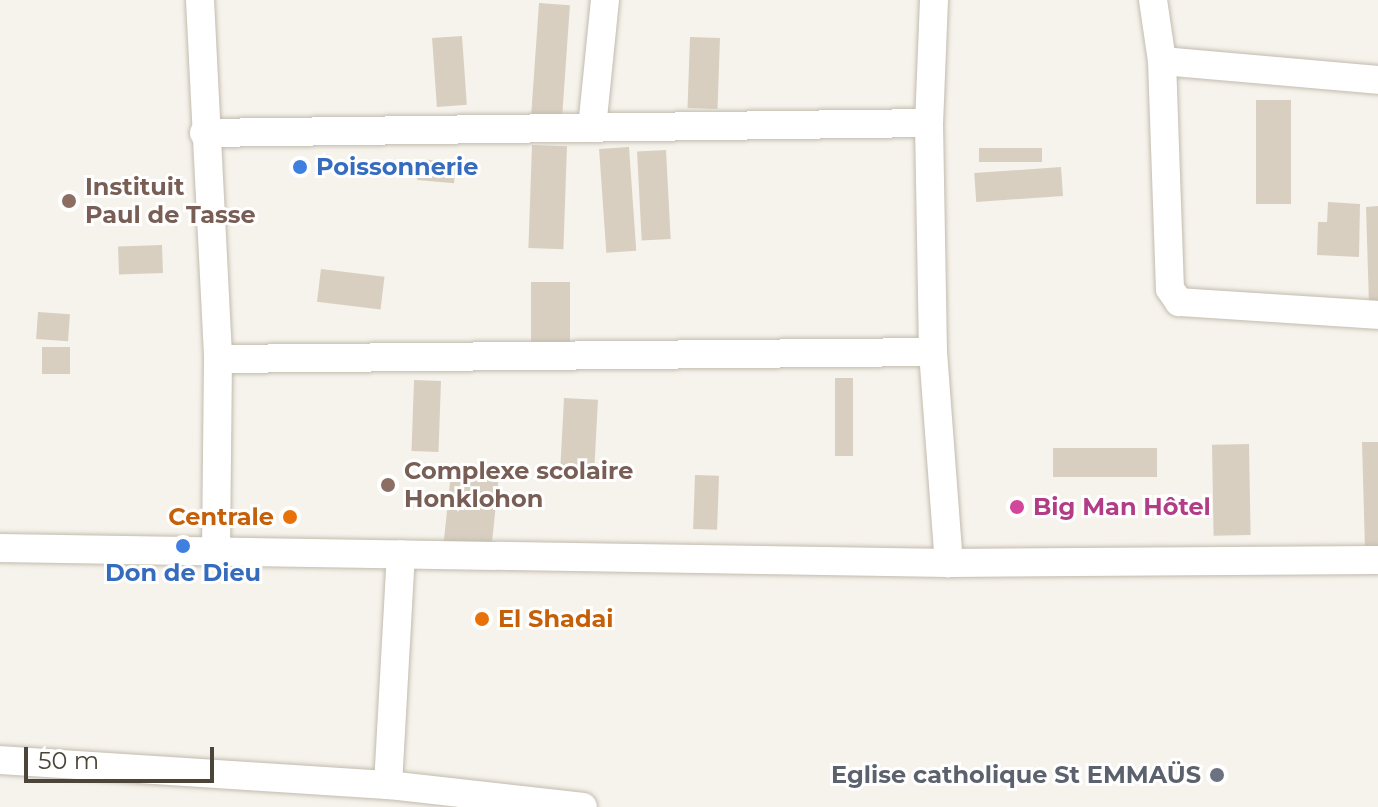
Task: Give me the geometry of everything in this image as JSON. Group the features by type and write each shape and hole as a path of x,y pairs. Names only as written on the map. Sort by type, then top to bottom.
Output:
{"street":[{"path":"200,0 204,133 218,359 216,553"},
{"path":"592,128 605,0"},
{"path":"934,0 929,123 933,352 949,563"},
{"path":"1153,0 1162,61 1170,289 1179,302 1378,315"},
{"path":"1162,61 1378,80"},
{"path":"204,133 929,123"},
{"path":"218,359 933,352"},
{"path":"0,548 949,563 1378,560"},
{"path":"388,785 401,554"},
{"path":"0,760 388,785 583,807"}],"building":[{"path":"539,3 570,5 562,116 531,114"},
{"path":"462,36 467,105 437,107 432,38"},
{"path":"690,37 720,38 718,109 688,108"},
{"path":"1256,100 1291,100 1291,204 1256,204"},
{"path":"532,145 567,146 563,249 528,248"},
{"path":"629,147 636,251 606,253 599,149"},
{"path":"979,148 1042,148 1042,162 979,162"},
{"path":"666,150 671,239 642,240 637,152"},
{"path":"419,159 456,162 454,183 417,180"},
{"path":"1061,167 1063,196 976,202 974,173"},
{"path":"1328,202 1360,204 1359,257 1317,255 1318,222 1327,222"},
{"path":"1378,206 1378,304 1369,305 1366,207"},
{"path":"162,245 163,273 119,275 118,247"},
{"path":"321,269 385,277 381,310 317,302"},
{"path":"531,282 570,282 570,344 531,344"},
{"path":"38,312 70,314 68,341 36,339"},
{"path":"42,347 70,347 70,374 42,374"},
{"path":"835,378 853,378 853,456 835,456"},
{"path":"414,380 441,381 439,452 412,451"},
{"path":"564,398 598,400 594,475 560,473"},
{"path":"1362,442 1378,442 1378,548 1365,549"},
{"path":"1249,444 1251,535 1214,536 1212,445"},
{"path":"1053,448 1157,448 1157,477 1053,477"},
{"path":"451,473 499,478 491,550 443,545"},
{"path":"695,475 719,476 717,530 693,529"}],"place":[{"name":"Poissonnerie","path":"300,167"},
{"name":"Instituit Paul de Tasse","path":"69,201"},
{"name":"Complexe scolaire Honklohon","path":"388,485"},
{"name":"Big Man Hôtel","path":"1017,507"},
{"name":"Centrale","path":"290,517"},
{"name":"Don de Dieu","path":"183,546"},
{"name":"El Shadai","path":"482,619"},
{"name":"Eglise catholique St EMMAÜS","path":"1217,775"}]}
